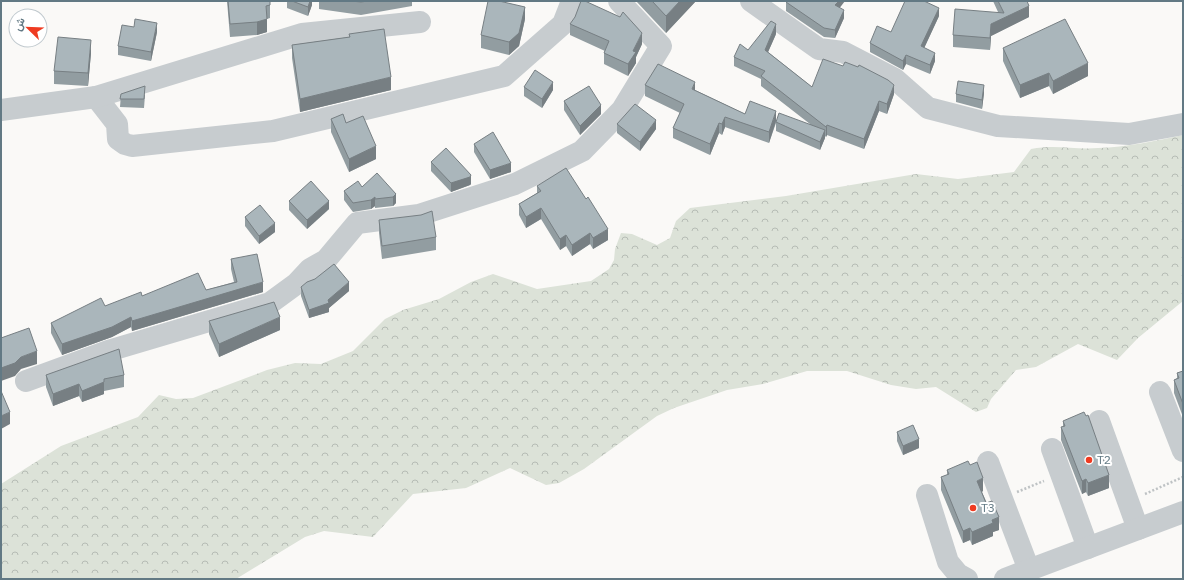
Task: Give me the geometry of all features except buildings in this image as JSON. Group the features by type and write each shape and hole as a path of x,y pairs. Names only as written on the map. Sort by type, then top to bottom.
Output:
{"street":[{"path":"96,97 117,124 118,139 125,144 132,146 273,131 504,76 563,24 572,1"},
{"path":"26,381 108,352 270,303 296,284 310,270 326,260 357,223 419,215 515,184 582,151 622,110 661,46 619,1"},
{"path":"751,1 819,49 843,52 895,79 928,108 998,126 1129,134 1183,124"},
{"path":"1,110 96,97 302,34 420,22"},
{"path":"1160,392 1183,451"},
{"path":"1099,420 1138,529"},
{"path":"1052,449 1088,548"},
{"path":"988,462 1028,570"},
{"path":"927,495 948,562 958,574 967,579"},
{"path":"1005,579 1183,512"}],"path":[{"path":"1002,499 1061,474"},
{"path":"1128,501 1183,477"}],"green space":[{"path":"1183,135 1183,301 1138,338 1117,360 1078,344 1036,367 1016,370 991,399 987,408 976,412 936,387 916,389 891,385 847,371 807,371 763,384 727,390 674,408 657,416 584,469 559,483 546,485 510,468 466,488 413,494 373,537 324,531 305,537 236,579 1,579 1,484 61,446 138,417 159,395 176,399 193,398 267,370 295,363 321,364 353,351 385,319 403,310 439,299 471,282 493,274 537,289 591,281 609,269 614,260 615,249 621,233 632,234 657,245 670,238 676,221 690,208 786,196 916,174 958,179 1014,172 1031,149 1049,147 1089,148 1120,146"}],"place":[{"name":"T2","path":"1089,460"},
{"name":"T3","path":"973,508"}]}
